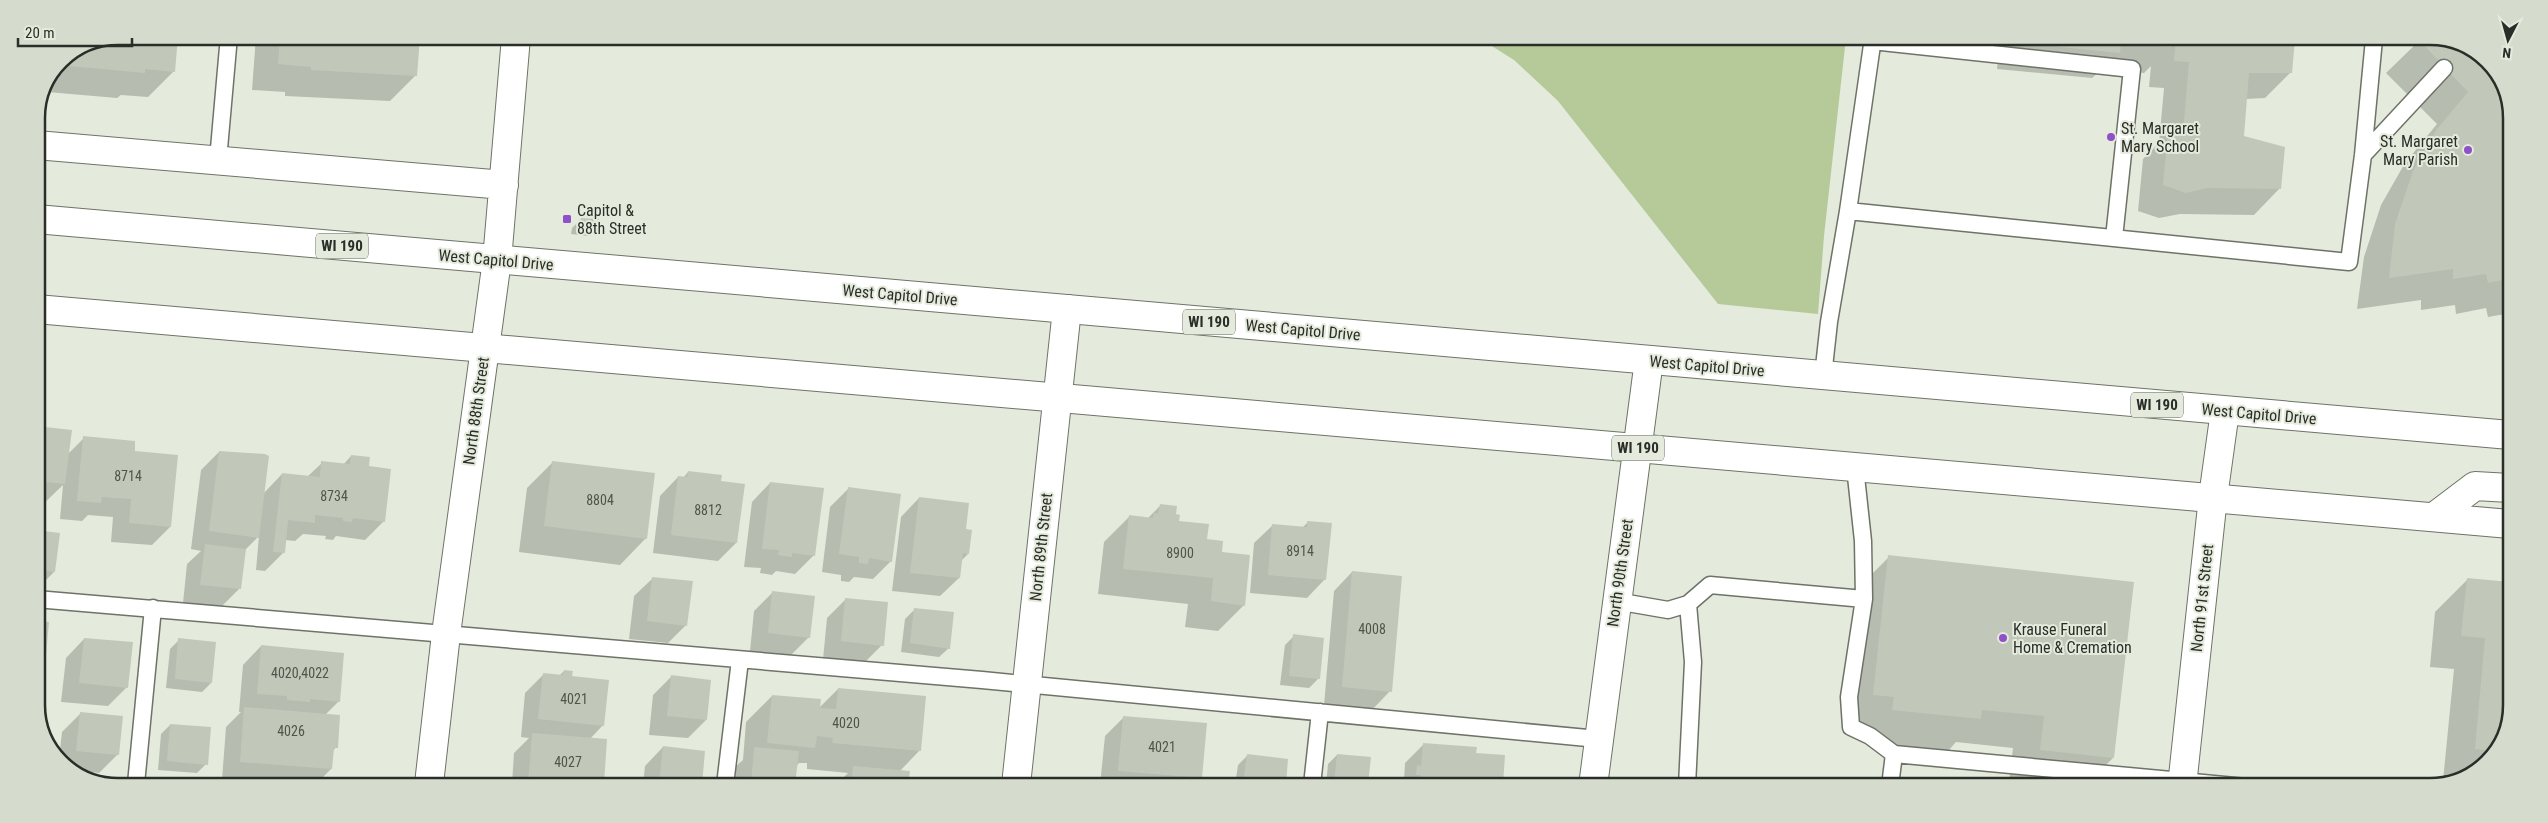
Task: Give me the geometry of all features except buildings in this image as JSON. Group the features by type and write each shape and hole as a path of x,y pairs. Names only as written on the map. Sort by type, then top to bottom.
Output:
{"main road":[{"name":"North 88th Street","path":"430,778 446,634 497,260 515,45"},
{"path":"45,146 504,184"},
{"name":"West Capitol Drive","path":"45,220 2503,434"},
{"name":"WI 190","path":"45,310 2503,523"},
{"name":"North 89th Street","path":"1017,778 1067,310"},
{"name":"North 90th Street","path":"1594,778 1649,360"},
{"name":"North 91st Street","path":"2183,778 2212,498 2225,411"},
{"path":"2434,517 2475,486 2503,488"}],"lane":[{"path":"218,160 229,45"},
{"path":"1823,376 1829,322 1848,211 1871,45"},
{"path":"1917,45 2132,69 2114,238"},
{"path":"1848,211 2350,262 2373,45"},
{"path":"2363,155 2444,68"},
{"path":"1855,467 1864,540 1864,599 1849,697 1851,727 1870,736 1894,754 2124,778"},
{"path":"1616,601 1668,610 1688,604 1710,585 1864,599"},
{"path":"45,599 1027,684 1598,739"},
{"path":"1688,604 1693,662 1688,778"},
{"path":"137,778 154,608"},
{"path":"726,778 740,660"},
{"path":"1313,778 1320,712"},
{"path":"1891,778 1894,754"}],"green space":[{"path":"1490,45 1845,45 1824,236 1818,314 1718,304 1558,101 1514,60"}],"place":[{"name":"St. Margaret Mary School","path":"2111,137"},
{"name":"St. Margaret Mary Parish","path":"2468,150"},
{"name":"Capitol & 88th Street","path":"567,219"},
{"name":"Krause Funeral Home & Cremation","path":"2003,638"}]}
